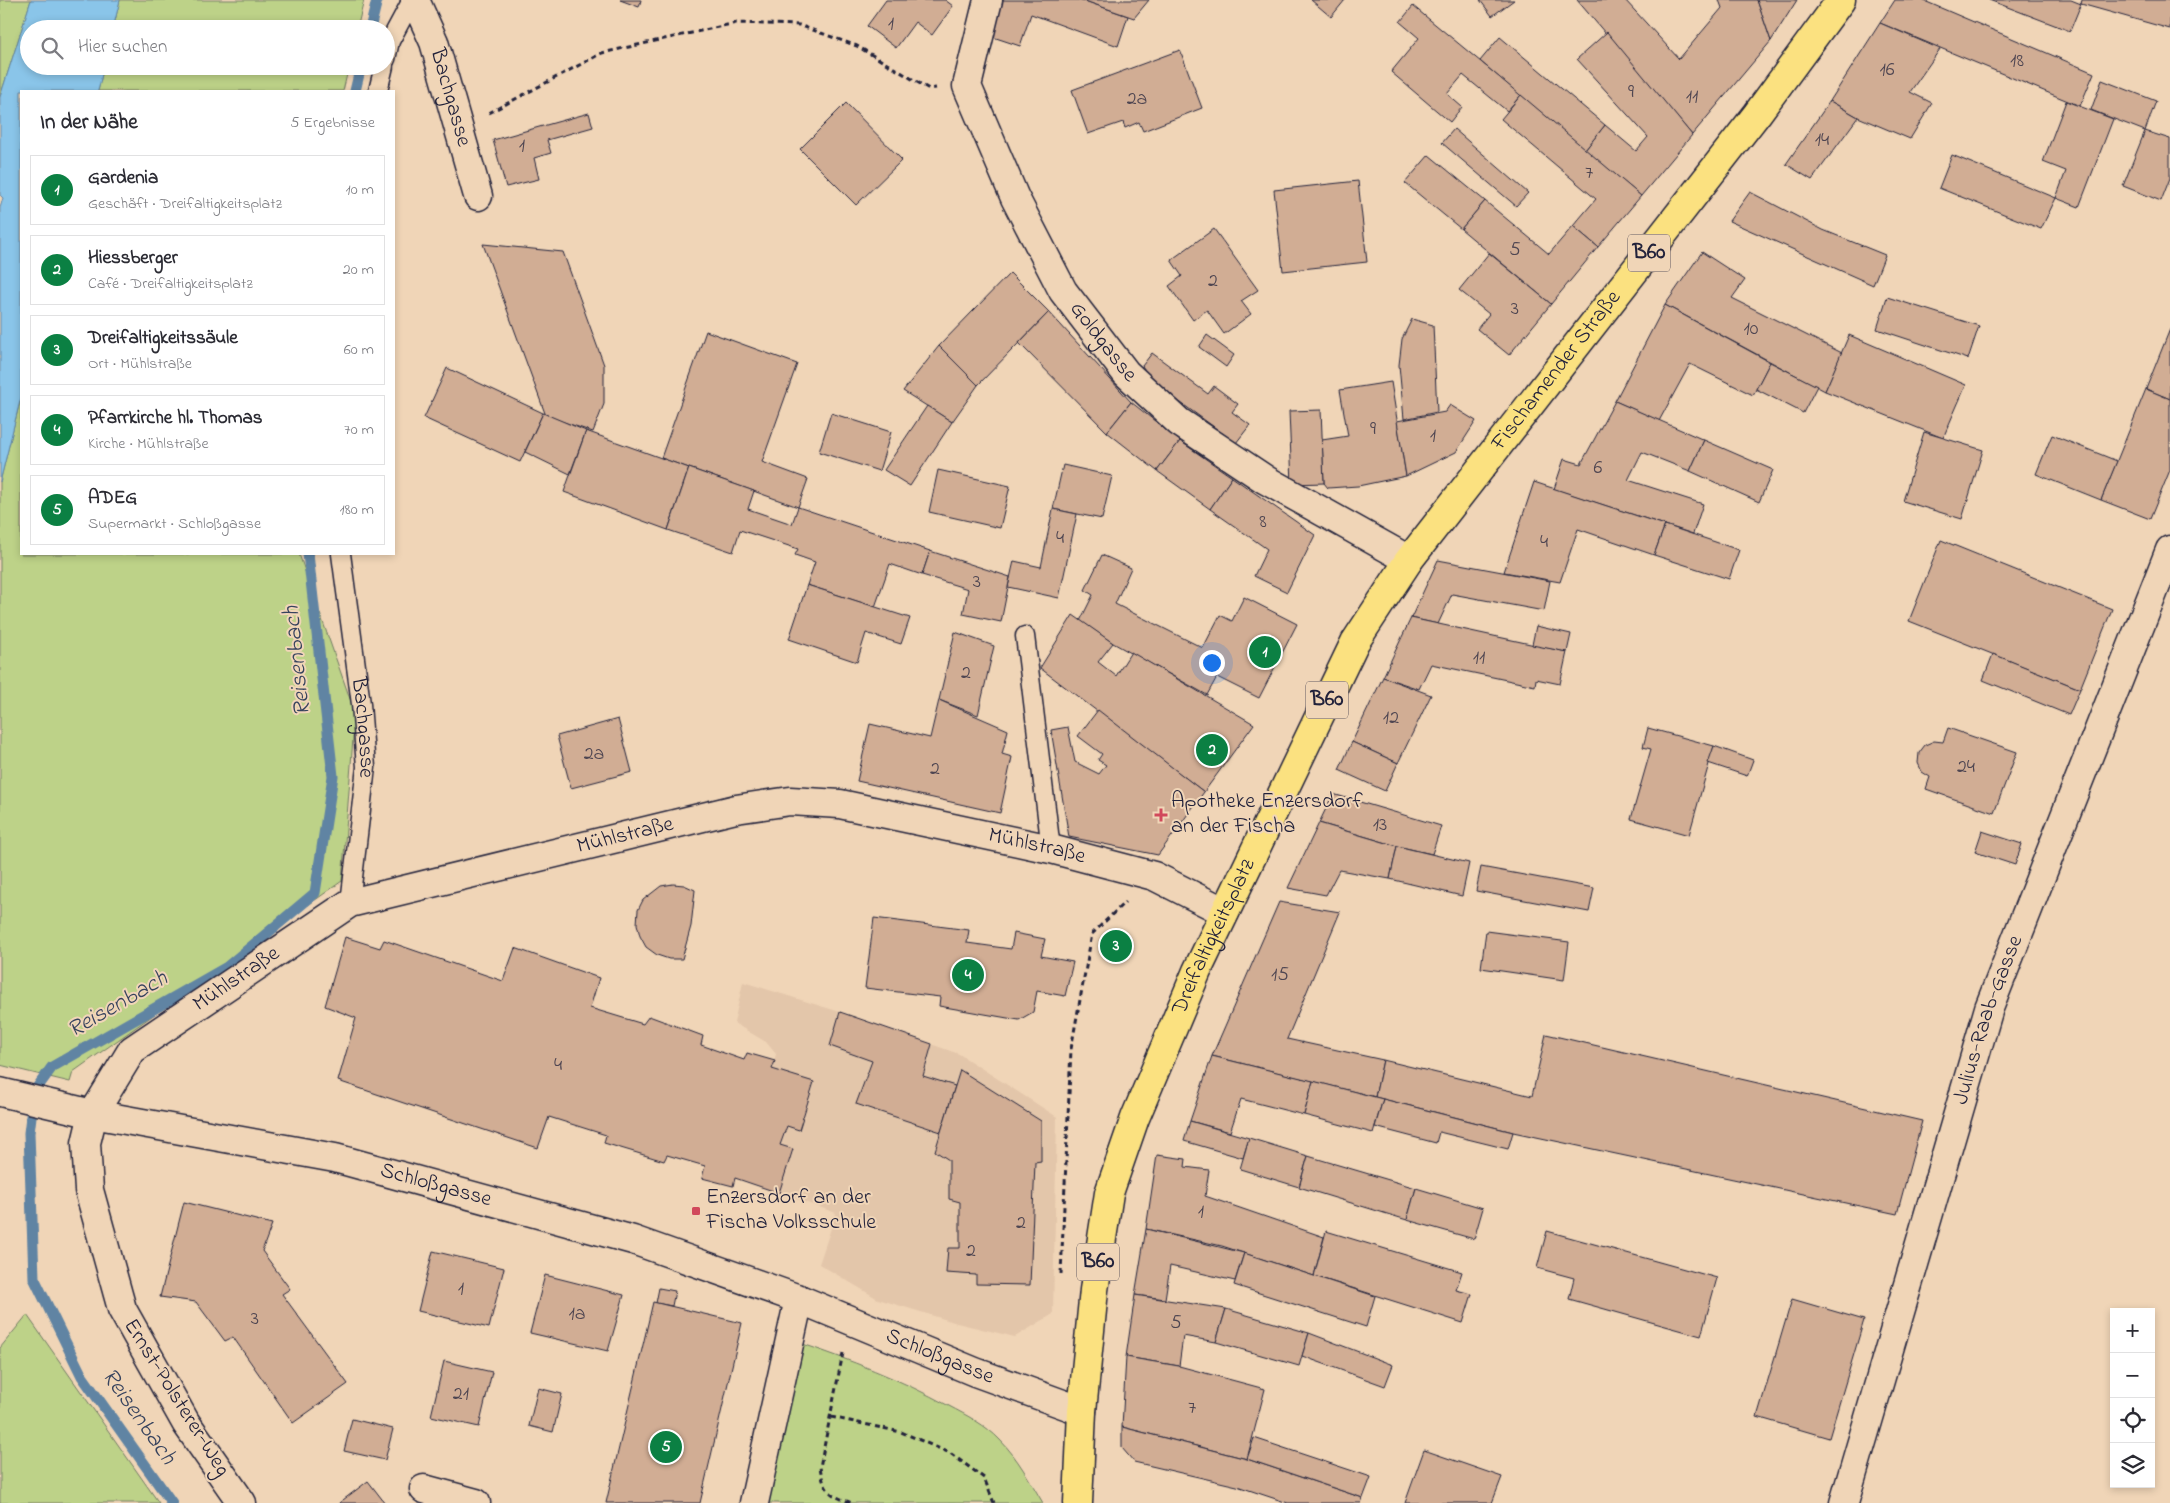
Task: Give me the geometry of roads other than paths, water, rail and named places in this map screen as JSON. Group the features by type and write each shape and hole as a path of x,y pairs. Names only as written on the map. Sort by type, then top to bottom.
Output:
{"main road":[{"name":"Fischamender Straße","path":"1455,504 1751,122 1841,0"},
{"name":"Dreifaltigkeitsplatz","path":"1082,1411 1094,1290 1109,1193 1135,1118 1197,971 1355,642 1409,560 1455,504"},
{"name":"B60","path":"1078,1503 1082,1411"}],"street":[{"name":"Bachgasse","path":"414,0 434,42 478,196"},
{"name":"Goldgasse","path":"988,0 967,86 1014,198 1064,290 1126,373 1179,422 1250,470 1409,560"},
{"name":"Julius-Raab-Gasse","path":"1844,1503 1989,1008 2170,550"},
{"name":"Mühlstraße","path":"93,1114 132,1050 350,903 736,809 790,802 840,804 1051,849 1154,876 1225,912"},
{"name":"Schloßgasse","path":"0,1092 93,1114 335,1158 633,1240 799,1299 975,1372 1082,1411"},
{"name":"Ernst-Polsterer-Weg","path":"93,1114 86,1143 89,1190 122,1309 186,1423 242,1503"},
{"path":"754,1503 799,1299"},
{"path":"424,1489 476,1503"}],"lane":[{"name":"Bachgasse","path":"395,32 414,0"},
{"path":"378,90 382,75"},
{"name":"Bachgasse","path":"341,555 362,704 366,767 350,903"},
{"path":"1025,636 1051,849"}],"water":[{"path":"31,0 120,0 115,20 25,20"},
{"path":"20,34 20,75 102,75 98,90 20,90 20,401 0,482 0,208 3,198 0,195 0,97"}],"waterway":[{"name":"Reisenbach","path":"372,20 377,0"},
{"name":"Reisenbach","path":"355,90 359,75"},
{"name":"Reisenbach","path":"172,1503 82,1376 34,1278 29,1133 34,1092 52,1067 227,967 315,893 333,776 308,555"}],"place":[{"name":"Gardenia","path":"1265,652"},
{"name":"Hiessberger","path":"1212,750"},
{"name":"Apotheke Enzersdorf an der Fischa","path":"1161,815"},
{"name":"Dreifaltigkeitssäule","path":"1116,946"},
{"name":"Pfarrkirche hl. Thomas","path":"968,975"},
{"name":"Enzersdorf an der Fischa Volksschule","path":"696,1211"},
{"name":"ADEG","path":"666,1447"}]}
